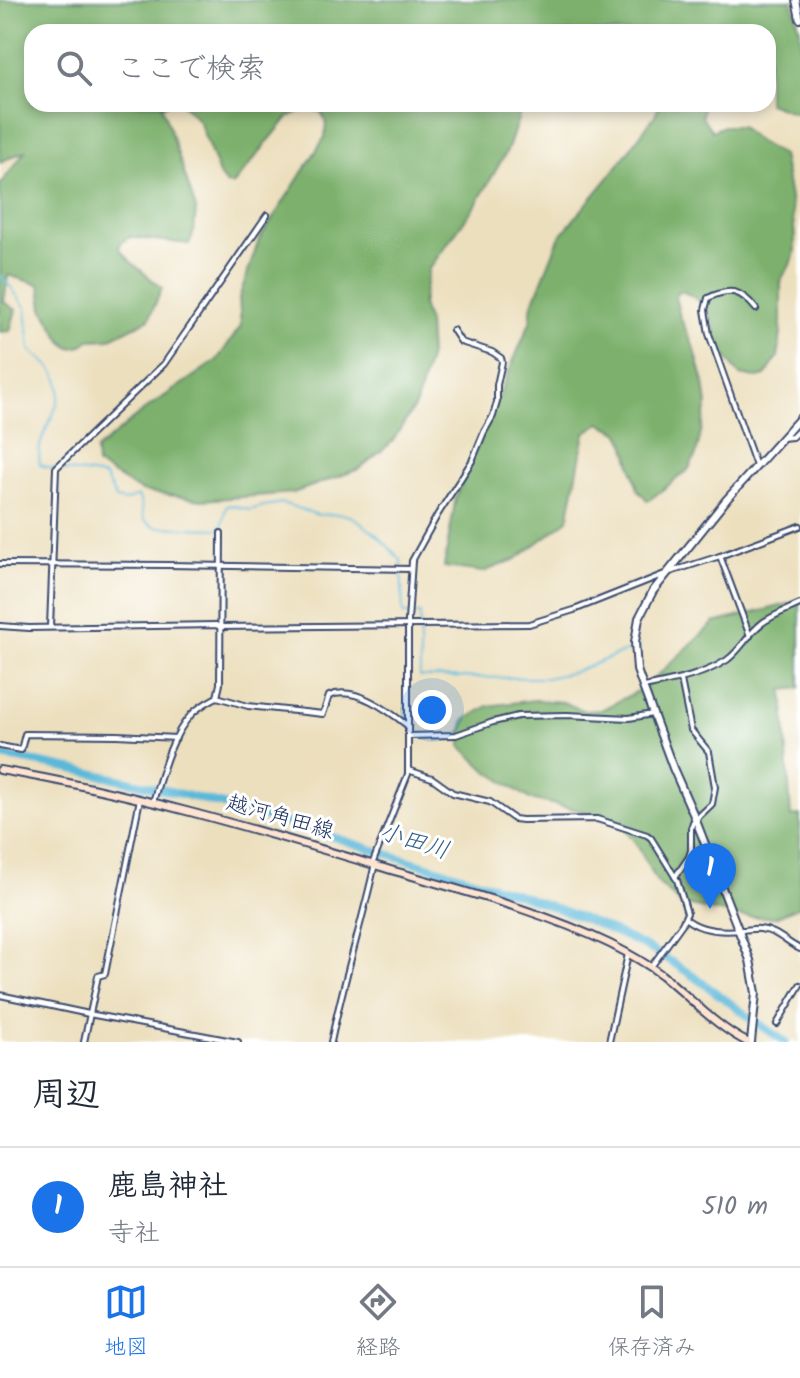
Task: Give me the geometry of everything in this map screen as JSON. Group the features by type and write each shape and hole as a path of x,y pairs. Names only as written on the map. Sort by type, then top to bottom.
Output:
{"main road":[{"name":"越河角田線","path":"0,770 104,790 224,820 536,914 586,934 651,967 726,1029 749,1042"}],"street":[{"path":"796,0 800,19"},
{"path":"50,627 56,468 164,364 267,215"},
{"path":"756,309 746,297 728,290 708,298 705,310 709,334 756,467"},
{"path":"331,1042 377,848 408,770 409,626 414,556 472,461 497,402 501,358 461,342 453,330"},
{"path":"749,1042 756,1006 750,960 673,768 635,656 639,618 653,591 800,418"},
{"path":"782,438 792,437 800,429"},
{"path":"0,626 529,624 800,526"},
{"path":"153,802 163,769 183,724 193,712 217,697 220,684 221,533"},
{"path":"720,556 750,636"},
{"path":"0,564 411,569"},
{"path":"643,687 681,680 715,667 728,659 764,621 800,604"},
{"path":"675,877 689,857 691,828 695,818 712,804 715,787 709,752 691,730 681,680"},
{"path":"217,697 248,706 323,714 329,696 337,693 373,702 408,726"},
{"path":"408,736 456,735 518,716 629,718 653,714"},
{"path":"0,746 21,750 25,734 176,738"},
{"path":"408,770 432,778 453,793 490,802 514,819 597,819 647,835 675,877 687,913 651,967"},
{"path":"84,1042 98,976 105,974 140,799"},
{"path":"685,918 707,929 758,929 774,933 800,949"},
{"path":"609,1042 628,954"},
{"path":"777,1024 800,985"},
{"path":"0,995 238,1042"}],"green space":[{"path":"0,0 792,0 800,30 800,110 795,113 776,106 776,24 24,24 24,112 164,112 196,209 189,244 129,237 121,243 119,248 131,262 162,288 149,319 109,339 90,340 79,347 70,348 62,341 43,309 40,285 8,275 4,302 16,310 10,331 0,332 0,185 25,151 0,162"},
{"path":"190,112 299,112 288,117 233,185 226,184 220,177 199,121"},
{"path":"321,112 520,112 508,149 477,203 429,269 422,305 428,323 430,355 416,404 392,442 359,469 293,493 202,500 141,491 97,465 96,450 143,411 217,360 241,326 239,298 259,240 325,137 326,121"},
{"path":"656,112 702,112 702,117 712,131 724,126 740,126 757,141 782,155 792,208 795,250 781,282 778,357 765,376 740,375 720,345 704,307 691,295 680,291 675,297 695,350 707,405 696,455 688,470 648,501 638,490 619,432 600,423 585,433 568,520 516,559 483,572 444,567 456,496 531,320 531,308 560,236"},
{"path":"800,601 800,688 783,690 791,817 800,815 800,906 775,917 743,917 681,904 657,882 625,829 608,817 530,799 486,770 461,746 465,720 488,706 535,700 563,702 584,711 601,710 644,688 714,623"}],"waterway":[{"path":"0,276 26,308 30,350 54,372 60,390 40,446 40,465 105,477 116,499 124,501 138,496 144,518 156,527 218,529 222,526 227,506 231,505 250,510 282,503 318,515 353,517 378,536 401,560 403,614 420,614 420,677 546,678 574,672 639,646"},
{"name":"小田川","path":"0,756 94,773 234,808 541,902 659,954 786,1042"}],"place":[{"name":"鹿島神社","path":"710,909"}]}
